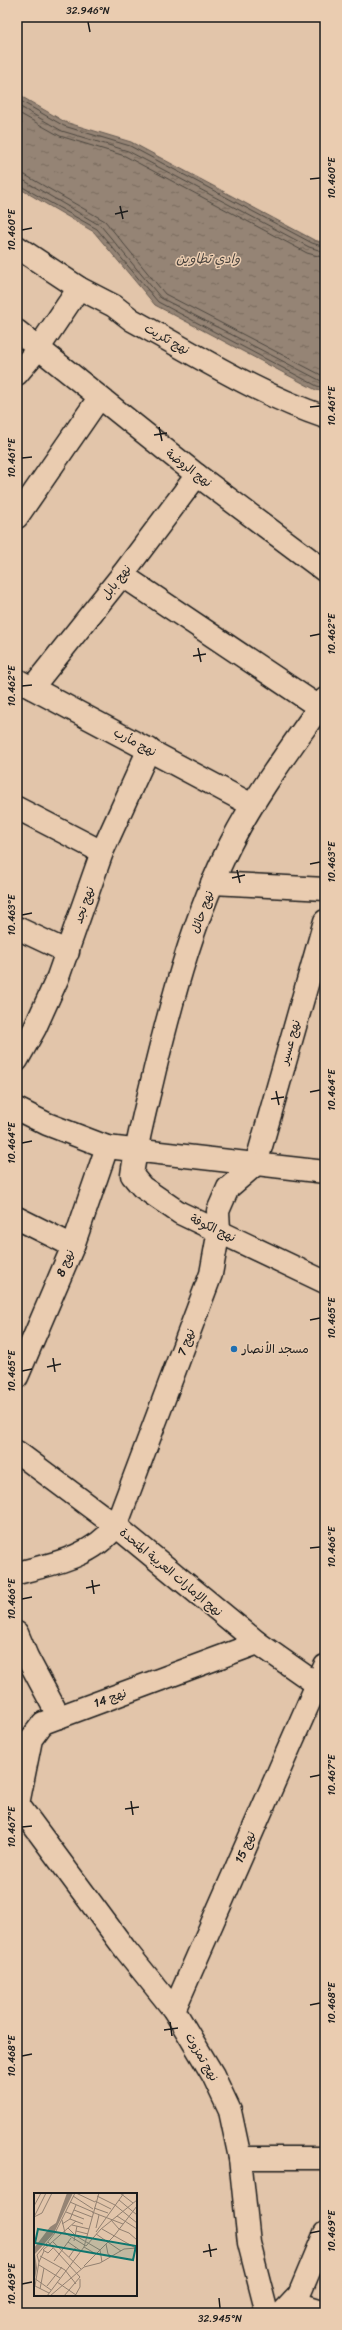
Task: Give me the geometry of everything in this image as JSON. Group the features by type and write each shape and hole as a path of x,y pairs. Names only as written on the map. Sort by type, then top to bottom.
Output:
{"street":[{"name":"نهج تكريت","path":"17,247 79,288 114,306 132,320 252,386 300,408 325,417"},
{"path":"17,374 38,349 79,288"},
{"name":"نهج الروضة","path":"17,331 197,475 325,571"},
{"path":"17,517 100,398"},
{"name":"نهج بابل","path":"25,684 122,575 197,475"},
{"path":"122,575 322,703"},
{"name":"نهج مأرب","path":"25,684 252,805"},
{"name":"نهج حائل","path":"136,1149 171,1004 212,883 231,842 252,805 322,703"},
{"name":"نهج نجد","path":"17,1060 35,1028 68,952 102,852 149,749"},
{"path":"17,808 102,852"},
{"path":"212,883 325,889"},
{"name":"نهج عسير","path":"256,1164 325,921"},
{"path":"17,928 68,952"},
{"path":"17,1109 47,1124 108,1147 136,1149 325,1172"},
{"name":"نهج 8","path":"17,1377 73,1246 108,1147"},
{"name":"نهج الكوفة","path":"136,1149 132,1175 142,1187 180,1213 219,1230 325,1282"},
{"name":"نهج 7","path":"116,1526 211,1274 219,1230 218,1211 228,1188 256,1164"},
{"path":"17,1218 73,1246"},
{"name":"نهج الإمارات العربية المتحدة","path":"17,1452 116,1526 258,1643 322,1680"},
{"path":"17,1573 63,1561 85,1552 106,1539 116,1526"},
{"path":"17,1633 27,1657 59,1717"},
{"name":"نهج 14","path":"18,1803 31,1739 42,1723 258,1643"},
{"name":"نهج 15","path":"174,2010 322,1680"},
{"name":"نهج تمزوت","path":"18,1803 125,1949 174,2010 213,2075 230,2111 240,2158 249,2243 266,2313"},
{"path":"240,2158 325,2158"},
{"path":"288,2307 299,2295 325,2233"},
{"path":"288,2307 325,2312"}],"water":[{"name":"وادي تطاوين","path":"17,94 65,122 131,142 314,240 325,243 325,392 316,390 155,305 94,232 17,187"}],"place":[{"name":"مسجد الأنصار","path":"234,1349"}]}
